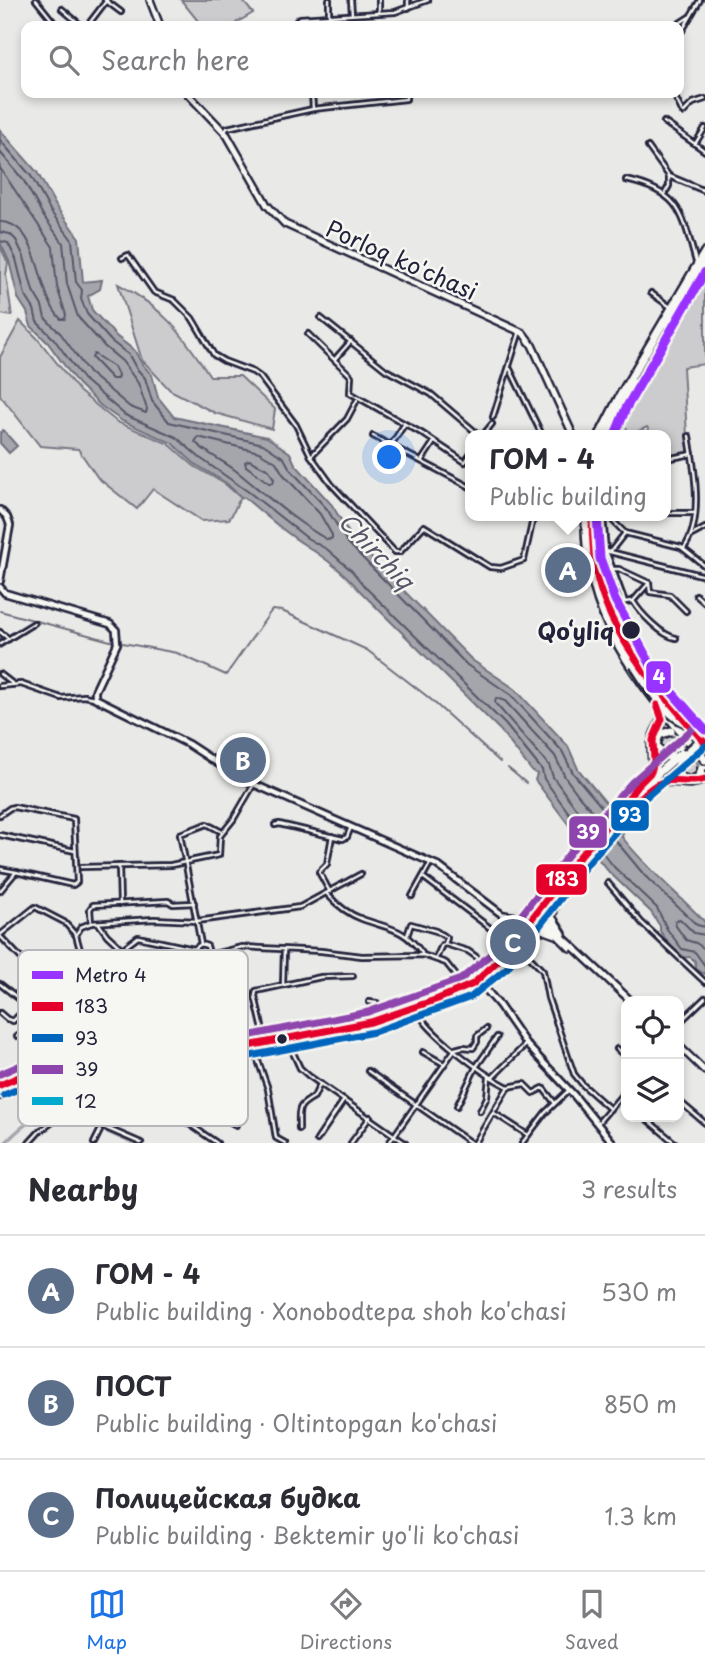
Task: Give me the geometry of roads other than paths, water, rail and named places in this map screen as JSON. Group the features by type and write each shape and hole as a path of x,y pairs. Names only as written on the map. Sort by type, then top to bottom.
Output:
{"highway":[{"path":"602,430 614,406 701,264 705,252"},
{"path":"609,430 674,309"},
{"path":"586,521 589,568 601,606 629,664 662,713 662,721 653,740 651,781"},
{"path":"592,521 595,564 603,593 634,665 656,696 679,721 692,726 705,723"},
{"path":"616,625 641,668 705,744 699,747 699,753"},
{"path":"657,705 699,753 704,764 696,779 685,780 677,772 679,757"},
{"path":"679,757 666,758 660,754 656,747 659,735 671,731 685,737 693,737 694,730"},
{"path":"651,781 705,734"},
{"path":"504,916 522,919 538,915 581,857 677,749 684,750 686,758 651,781"},
{"path":"651,781 691,784 705,779"},
{"path":"250,1048 371,1025 460,993 502,962 581,857"},
{"path":"559,934 551,913 565,881"},
{"path":"504,916 516,931 517,942"},
{"path":"250,1048 355,1026 466,988 479,981 517,942 538,930 559,934"},
{"path":"0,1085 18,1077"},
{"path":"0,1090 18,1082"}],"main road":[{"path":"150,0 158,21"},
{"name":"Porloq ko'chasi","path":"192,98 225,132 267,205 285,224 520,331"},
{"path":"520,331 531,343 571,430"},
{"path":"538,915 624,996"},
{"path":"684,1053 705,1073"}],"street":[{"path":"36,0 53,21"},
{"path":"91,21 106,0 121,12"},
{"path":"329,0 329,16"},
{"path":"351,0 352,14"},
{"path":"379,0 379,13"},
{"path":"408,0 408,8"},
{"path":"298,21 299,18 395,12 428,0"},
{"path":"684,26 700,0"},
{"path":"62,9 76,21"},
{"path":"683,21 689,17"},
{"path":"312,98 313,109"},
{"path":"225,132 227,128 313,109 406,98"},
{"path":"676,98 683,113 694,103 705,99"},
{"path":"664,122 705,151"},
{"path":"695,144 705,128"},
{"path":"648,147 669,177 705,191"},
{"path":"665,194 669,177"},
{"path":"626,180 655,188 675,203 701,264"},
{"path":"122,258 128,255 154,292 174,300 181,306 192,318 214,355 260,377 296,425 311,456 359,516 395,552 400,552 424,526 481,562 500,569 523,561 533,521"},
{"path":"651,293 674,309"},
{"path":"321,318 386,370 431,394 475,430"},
{"path":"493,417 520,331"},
{"path":"308,334 351,376 349,391 465,462"},
{"path":"335,359 351,341"},
{"path":"510,368 540,430"},
{"path":"311,456 347,419 358,398"},
{"path":"391,445 404,425"},
{"path":"486,430 492,425"},
{"path":"373,436 465,485"},
{"path":"684,548 692,535 695,491 689,436"},
{"path":"421,461 434,443"},
{"path":"671,458 692,454"},
{"path":"0,510 10,525 0,581"},
{"path":"671,513 694,513"},
{"path":"604,521 611,569 625,602 633,601 649,583"},
{"path":"613,521 625,533 684,548 705,566"},
{"path":"692,535 705,528"},
{"path":"608,552 625,533"},
{"path":"608,552 705,576"},
{"path":"611,569 619,569 649,583"},
{"path":"649,583 650,592 670,595 686,611"},
{"path":"0,589 5,593 113,626 118,635 117,644 95,691 95,698"},
{"path":"696,595 704,601"},
{"path":"633,601 641,614 670,637 676,638"},
{"path":"0,644 34,623"},
{"path":"0,632 9,639"},
{"path":"0,674 13,684"},
{"path":"0,686 27,685 61,698 95,698 188,744 240,778 431,862 463,883 504,916 526,928"},
{"path":"81,867 171,865 219,855 218,840 254,784"},
{"path":"0,815 12,807 74,820 75,884 0,869"},
{"path":"201,944 181,833 207,824 222,832"},
{"path":"275,825 345,838 351,827"},
{"path":"0,835 76,851"},
{"path":"332,836 327,864 319,872 328,893 339,907 361,919 393,928 407,936 423,955"},
{"path":"412,896 431,862"},
{"path":"119,866 120,904"},
{"path":"0,869 11,878"},
{"path":"0,891 16,872"},
{"path":"76,935 81,928 91,923 154,919 197,921 300,907 361,874"},
{"path":"423,877 502,937"},
{"path":"608,883 649,931 705,982"},
{"path":"91,923 92,906 168,901 173,904 194,903"},
{"path":"18,954 0,935 37,907 64,922 76,935 80,950"},
{"path":"99,924 122,949 138,937 194,949 201,944"},
{"path":"407,936 412,924 447,937 436,958"},
{"path":"517,942 543,971 548,998 574,1074 610,1109"},
{"path":"201,944 207,946 208,950"},
{"path":"445,944 468,951 492,968"},
{"path":"283,985 284,949"},
{"path":"228,950 284,949 362,956 423,955 446,963 466,988"},
{"path":"266,1043 255,993 258,990 321,977 353,976"},
{"path":"479,981 526,1044 613,1143"},
{"path":"0,984 18,998"},
{"path":"684,1018 705,998"},
{"path":"369,1002 377,1003 386,1017"},
{"path":"416,1009 426,1024 490,1078 508,1087 524,1084 533,1093 543,1088 555,1104"},
{"path":"0,1013 13,1021 18,1017"},
{"path":"389,1143 455,1049 463,1046 473,1048 477,1036 486,1029"},
{"path":"457,1105 476,1068 497,1037"},
{"path":"287,1041 300,1068 405,1143"},
{"path":"480,1111 487,1097 490,1078 526,1044"},
{"path":"250,1048 268,1089 276,1138 285,1143"},
{"path":"617,1049 621,1053"},
{"path":"423,1052 444,1064"},
{"path":"0,1078 18,1070"},
{"path":"368,1070 473,1143 508,1087"},
{"path":"299,1129 299,1107 302,1102 314,1097 320,1084"},
{"path":"0,1096 18,1088"},
{"path":"522,1143 545,1113 569,1090"},
{"path":"597,1124 621,1097"},
{"path":"317,1140 344,1100"},
{"path":"684,1105 705,1123"},
{"path":"494,1113 528,1135"},
{"path":"351,1143 370,1117"},
{"path":"650,1122 675,1143"},
{"path":"29,1143 47,1126"},
{"path":"103,1126 141,1143"},
{"path":"191,1126 217,1143"},
{"path":"94,1143 100,1131"}],"water":[{"name":"Chirchiq","path":"0,130 37,172 57,208 79,238 83,282 102,280 100,289 88,296 92,310 116,336 135,351 152,375 158,397 174,417 267,437 290,453 295,464 332,505 352,538 472,660 515,689 568,746 578,769 625,826 622,837 705,922 705,974 696,969 695,961 690,957 680,958 660,931 660,926 651,912 609,872 578,837 535,780 537,774 500,730 347,577 226,483 195,464 172,443 122,421 78,384 48,343 31,326 27,312 18,298 9,261 0,242"},
{"path":"3,430 17,446 9,453 0,443 0,433"}],"waterway":[{"path":"123,643 177,653 226,675 272,610 282,611 367,650 428,697 500,762"},
{"path":"0,611 114,642"},
{"path":"0,648 39,623"},
{"path":"508,768 526,783"},
{"path":"5,1143 24,1126"},
{"path":"94,1126 133,1143"}],"metro line":[{"name":"4","path":"617,430 626,408 705,272"},
{"name":"4","path":"597,521 600,558 615,600 656,674 705,730"}],"place":[{"name":"ГОМ - 4","path":"568,570"},
{"name":"Qo‘yliq","path":"631,630"},
{"name":"ПОСТ","path":"243,760"},
{"name":"Полицейская будка","path":"513,942"}]}
